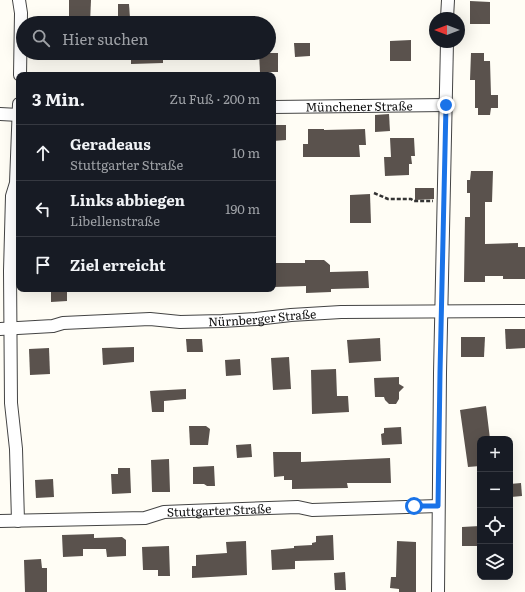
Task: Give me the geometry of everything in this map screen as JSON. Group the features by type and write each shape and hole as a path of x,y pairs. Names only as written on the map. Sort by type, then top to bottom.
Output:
{"street":[{"path":"19,0 21,16"},
{"path":"447,12 448,0"},
{"path":"438,592 441,312 447,48"},
{"path":"20,60 20,72"},
{"name":"Münchener Straße","path":"276,107 446,105"},
{"path":"0,114 16,115"},
{"path":"16,183 12,196 5,329 10,403 16,449 18,521"},
{"name":"Nürnberger Straße","path":"5,329 53,326 63,323 150,318 180,322 256,319 341,312 525,311"},
{"name":"Stuttgarter Straße","path":"0,521 145,518 164,512 255,508 298,507 312,510 438,506"}],"path":[{"path":"374,193 388,198 411,199 414,201 443,201"}],"building":[{"path":"69,0 91,0 90,16 69,16"},
{"path":"470,1 490,2 490,24 470,24"},
{"path":"118,4 129,4 130,16 118,16"},
{"path":"411,40 411,61 390,61 390,41"},
{"path":"294,43 310,43 310,56 295,57"},
{"path":"276,53 278,53 278,72 260,72 259,60 276,60"},
{"path":"471,53 484,53 484,61 490,61 491,95 498,95 498,108 491,108 490,115 478,115 478,108 475,108 475,80 470,80"},
{"path":"131,60 163,60 163,63 131,64"},
{"path":"389,114 390,131 375,132 375,115"},
{"path":"276,125 286,125 286,140 276,141"},
{"path":"308,129 365,129 366,145 359,145 360,157 303,157 303,144 308,144"},
{"path":"390,138 414,138 415,156 411,156 412,164 409,164 409,175 385,176 384,157 391,157"},
{"path":"471,171 493,171 492,202 485,202 485,244 518,243 518,247 525,247 525,279 503,279 503,276 485,276 485,282 464,282 465,217 470,217 470,193 467,193 467,180 470,180"},
{"path":"415,188 434,188 434,199 415,200"},
{"path":"370,194 371,223 350,223 350,195"},
{"path":"305,260 324,260 330,265 330,272 368,271 369,288 331,289 331,292 306,293 306,286 276,287 276,263 305,263"},
{"path":"51,292 67,292 67,301 51,302"},
{"path":"505,329 525,329 525,348 506,349"},
{"path":"461,337 485,337 484,357 461,357"},
{"path":"380,338 381,361 349,363 347,340"},
{"path":"186,339 202,339 203,352 187,352"},
{"path":"134,347 134,362 103,365 102,348"},
{"path":"49,348 50,374 30,375 29,349"},
{"path":"289,357 291,389 273,390 271,358"},
{"path":"240,359 241,375 226,376 225,360"},
{"path":"336,369 337,396 348,396 349,412 312,414 311,370"},
{"path":"399,377 399,384 404,387 399,392 399,399 396,404 389,404 384,397 375,397 374,378"},
{"path":"186,389 186,399 164,401 164,412 152,412 150,391"},
{"path":"486,406 490,436 477,436 477,466 468,467 460,410"},
{"path":"189,426 206,426 210,429 208,445 190,445"},
{"path":"401,427 402,444 382,445 381,434 384,433 384,428"},
{"path":"251,444 252,457 237,458 236,445"},
{"path":"273,452 301,452 301,462 390,458 391,483 347,483 348,488 292,489 292,480 284,480 284,476 274,477"},
{"path":"169,459 170,492 152,492 151,460"},
{"path":"214,466 215,486 193,484 193,467"},
{"path":"118,468 130,468 131,493 112,494 111,474 118,474"},
{"path":"53,479 54,497 36,498 35,480"},
{"path":"521,483 522,496 513,497 513,484"},
{"path":"477,526 477,546 462,546 462,527"},
{"path":"94,534 94,538 122,537 126,540 126,556 107,557 106,549 83,549 83,556 63,557 62,535"},
{"path":"333,535 334,560 295,561 295,569 272,570 271,550 312,545 312,543 316,542 316,536"},
{"path":"246,541 247,575 192,578 192,566 196,566 196,555 227,553 226,542"},
{"path":"397,541 416,542 416,592 399,592 399,589 390,588 391,577 396,577"},
{"path":"169,546 170,576 158,576 158,570 143,570 142,547"},
{"path":"41,559 42,568 47,568 47,592 25,592 24,560"},
{"path":"345,572 346,590 335,590 334,573"}],"route":[{"path":"414,506 438,506 446,105"}]}
